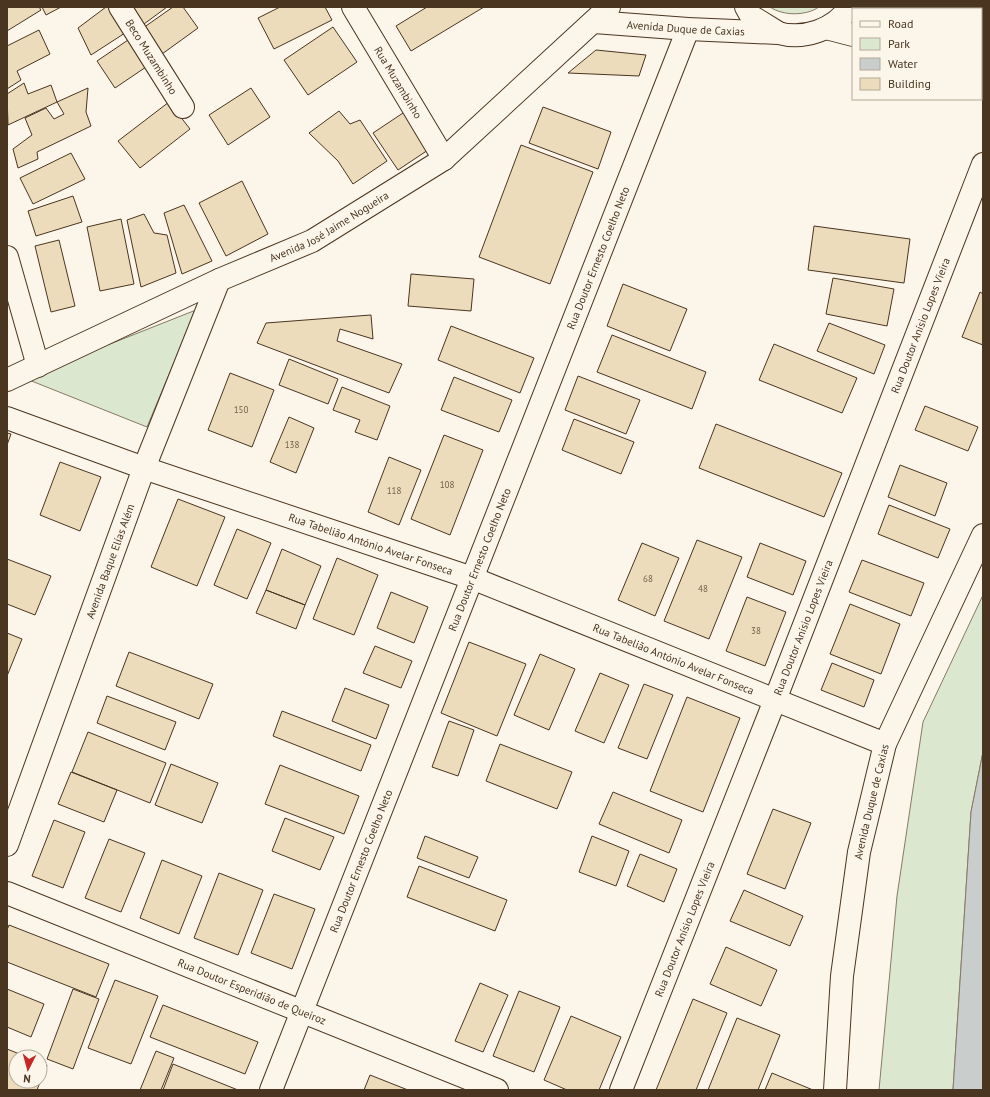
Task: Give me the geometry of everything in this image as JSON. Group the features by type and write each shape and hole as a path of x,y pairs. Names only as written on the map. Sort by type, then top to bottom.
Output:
{"street":[{"name":"Beco Muzambinho","path":"120,7 183,107"},
{"name":"Rua Muzambinho","path":"352,7 444,158"},
{"name":"Avenida Duque de Caxias","path":"601,14 688,29 778,33 792,37 809,34 826,28 846,13 850,7"},
{"name":"Avenida Duque de Caxias","path":"744,10 778,33"},
{"name":"Avenida José Jaime Nogueira","path":"7,380 219,280 312,241 444,158 601,14"},
{"path":"826,28 852,35"},
{"name":"Rua Doutor Ernesto Coelho Neto","path":"271,1090 688,29"},
{"name":"Rua Doutor Anísio Lopes Vieira","path":"621,1090 775,700 983,164"},
{"path":"7,257 38,366"},
{"name":"Avenida Baque Elías Além","path":"7,845 144,468 219,280"},
{"name":"Rua Tabelião António Avelar Fonseca","path":"7,418 144,468 472,578 885,744"},
{"name":"Avenida Duque de Caxias","path":"835,1090 842,976 859,852 885,744 983,535"},
{"name":"Rua Doutor Esperidião de Queiroz","path":"7,893 497,1090"}],"green space":[{"path":"770,7 819,7 808,12 794,14 781,12"},
{"path":"196,310 147,427 24,378"},
{"path":"983,595 983,752 971,812 953,1090 879,1090 897,896 923,722"}],"water":[{"path":"983,752 983,1090 953,1090 971,812"}],"building":[{"path":"7,7 39,7 41,10 7,31"},
{"path":"42,7 61,7 46,15"},
{"path":"106,7 109,7 125,33 91,55 78,28"},
{"path":"131,7 167,7 144,24"},
{"path":"173,7 183,7 198,28 162,54 143,28"},
{"path":"280,7 325,7 332,20 274,49 258,18"},
{"path":"427,7 484,7 411,51 396,26"},
{"path":"333,27 357,62 308,95 284,60"},
{"path":"39,30 50,54 17,71 21,80 7,89 7,46"},
{"path":"128,40 146,67 115,88 97,61"},
{"path":"596,50 646,55 639,76 568,73"},
{"path":"24,83 28,94 51,85 57,102 8,125 7,94"},
{"path":"88,88 86,112 91,126 37,152 38,159 18,168 13,149 32,135 25,118 46,108 54,119 64,114 57,102"},
{"path":"251,88 270,117 228,145 209,115"},
{"path":"169,102 190,129 140,168 118,141"},
{"path":"543,107 611,132 598,169 529,143"},
{"path":"409,109 434,146 398,170 373,133"},
{"path":"339,111 350,124 360,120 387,161 353,184 338,161 309,133"},
{"path":"521,145 593,172 550,284 479,257"},
{"path":"71,153 85,179 33,204 20,178"},
{"path":"242,181 268,234 226,256 199,203"},
{"path":"73,196 82,222 36,236 28,211"},
{"path":"184,205 212,261 182,274 164,213"},
{"path":"144,214 154,233 167,235 176,273 141,287 127,220"},
{"path":"121,219 134,284 100,291 87,227"},
{"path":"814,226 910,239 904,283 808,270"},
{"path":"59,240 75,306 51,312 35,246"},
{"path":"411,274 474,279 471,311 408,306"},
{"path":"833,278 894,289 887,326 826,314"},
{"path":"623,284 687,309 670,351 607,326"},
{"path":"980,292 983,294 983,345 962,337"},
{"path":"371,315 373,339 340,329 337,341 402,364 389,393 257,343 266,323"},
{"path":"829,323 885,345 874,374 817,351"},
{"path":"451,326 534,358 520,393 438,360"},
{"path":"612,335 706,372 692,409 597,372"},
{"path":"774,344 857,378 842,413 759,380"},
{"path":"289,359 338,379 328,404 279,385"},
{"path":"230,373 274,390 252,447 208,430"},
{"path":"578,376 640,400 626,434 565,410"},
{"path":"454,377 512,400 499,432 441,410"},
{"path":"342,387 390,406 377,440 355,432 360,420 333,410"},
{"path":"925,406 978,427 968,451 915,430"},
{"path":"289,417 314,428 296,473 270,462"},
{"path":"574,419 634,442 621,474 562,450"},
{"path":"716,424 842,473 824,517 699,468"},
{"path":"7,433 11,434 7,445"},
{"path":"444,435 483,450 450,535 411,519"},
{"path":"389,457 421,470 399,525 368,512"},
{"path":"60,462 101,477 80,531 40,515"},
{"path":"900,465 947,483 935,516 888,497"},
{"path":"178,499 225,517 197,586 151,567"},
{"path":"889,505 950,529 938,558 878,534"},
{"path":"237,529 271,543 247,599 214,585"},
{"path":"697,540 742,557 709,639 664,621"},
{"path":"642,543 679,558 655,616 618,600"},
{"path":"760,543 806,561 793,595 747,577"},
{"path":"282,549 321,566 305,605 266,590"},
{"path":"337,558 378,575 354,635 313,619"},
{"path":"7,559 51,576 35,615 7,604"},
{"path":"862,560 924,583 911,616 849,592"},
{"path":"266,590 305,605 296,629 256,613"},
{"path":"391,592 428,607 414,643 377,628"},
{"path":"747,597 786,612 765,666 726,651"},
{"path":"850,604 900,624 881,674 830,654"},
{"path":"7,633 22,639 7,676"},
{"path":"469,642 526,664 497,736 441,713"},
{"path":"375,646 412,661 401,688 363,673"},
{"path":"129,652 213,684 199,719 116,686"},
{"path":"540,654 575,669 549,730 514,715"},
{"path":"832,663 874,680 864,707 821,690"},
{"path":"600,673 629,685 604,743 575,731"},
{"path":"644,684 673,695 647,759 618,748"},
{"path":"345,688 389,705 376,739 332,721"},
{"path":"107,696 176,722 165,750 97,723"},
{"path":"687,697 740,718 703,812 650,791"},
{"path":"282,711 371,745 361,771 273,736"},
{"path":"449,721 474,730 458,776 432,767"},
{"path":"88,732 166,763 150,803 72,772"},
{"path":"500,744 572,772 557,809 486,781"},
{"path":"171,764 218,783 202,823 155,805"},
{"path":"280,765 359,796 344,834 265,804"},
{"path":"71,772 117,790 104,822 58,804"},
{"path":"613,792 682,820 669,853 599,824"},
{"path":"773,809 811,823 785,889 747,874"},
{"path":"285,818 334,837 320,870 272,851"},
{"path":"54,820 85,832 63,888 32,876"},
{"path":"425,836 478,857 469,878 417,858"},
{"path":"592,836 629,851 616,886 579,872"},
{"path":"109,839 145,853 121,912 85,898"},
{"path":"640,854 677,869 664,902 627,886"},
{"path":"162,860 202,876 179,934 140,918"},
{"path":"419,866 507,900 495,931 407,897"},
{"path":"219,873 263,890 238,955 194,938"},
{"path":"744,890 803,916 790,946 730,921"},
{"path":"274,894 315,909 292,969 251,953"},
{"path":"9,925 109,964 96,997 7,962 7,930"},
{"path":"726,947 777,970 761,1006 710,984"},
{"path":"115,980 158,996 131,1064 88,1048"},
{"path":"480,983 508,995 483,1052 455,1041"},
{"path":"7,989 44,1004 31,1037 7,1027"},
{"path":"73,989 99,999 73,1069 48,1059"},
{"path":"519,991 560,1007 534,1072 493,1056"},
{"path":"693,999 727,1013 696,1090 656,1090"},
{"path":"163,1005 258,1042 245,1074 150,1037"},
{"path":"571,1016 621,1037 599,1090 567,1090 544,1080"},
{"path":"737,1018 780,1035 758,1090 708,1090"},
{"path":"7,1049 8,1089 37,1089 7,1090"},
{"path":"156,1051 174,1058 161,1090 140,1090"},
{"path":"173,1064 238,1090 163,1090"},
{"path":"772,1073 813,1090 765,1090"},
{"path":"370,1075 408,1090 364,1090"}]}
